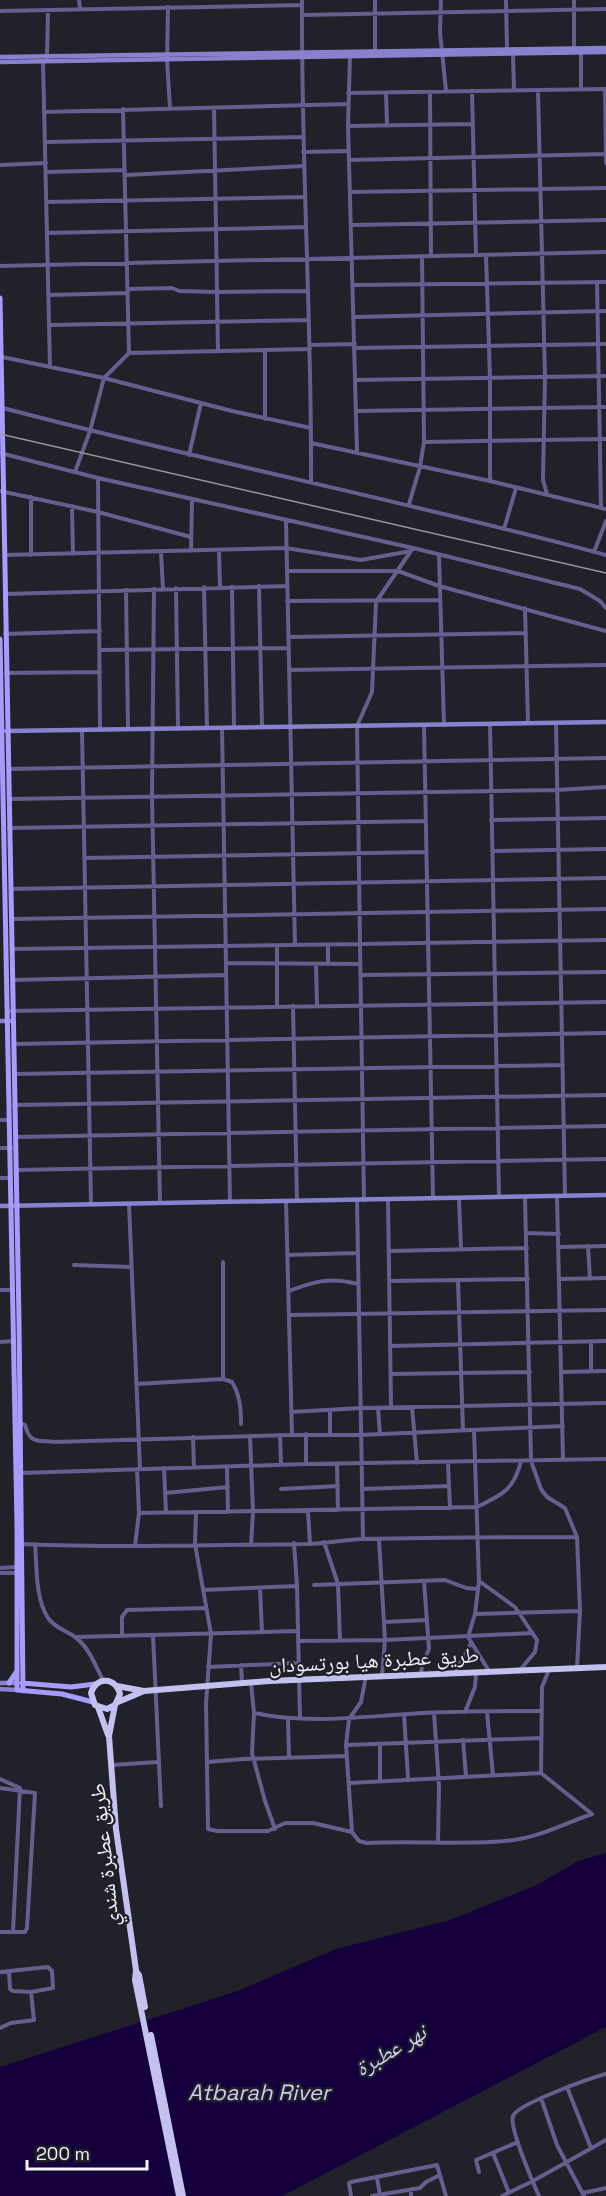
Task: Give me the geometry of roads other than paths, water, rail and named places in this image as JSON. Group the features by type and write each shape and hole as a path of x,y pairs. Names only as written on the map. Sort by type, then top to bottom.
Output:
{"highway":[{"name":"طريق عطبرة هيا بورتسودان","path":"144,1691 366,1676 606,1667"},
{"path":"109,1736 91,1693 95,1684 103,1680 110,1681 117,1686 144,1691"},
{"path":"109,1736 120,1694 117,1686"},
{"path":"95,1705 107,1709 144,1691"},
{"name":"طريق عطبرة شندي","path":"109,1736 123,1888 136,1970 181,2196"}],"main road":[{"path":"0,298 3,408 1,491 5,634 2,675"},
{"path":"0,639 4,769 3,962 10,1011"},
{"path":"4,828 10,889 12,949 10,1021 6,1055 14,1206 17,1570 20,1669 23,1683 20,1690 62,1694 95,1705"},
{"path":"10,1021 14,1044 16,1170 13,1290 17,1423 21,1473 20,1669 23,1683"},
{"path":"9,1683 20,1669"},
{"path":"23,1683 71,1687 95,1684"}],"street":[{"path":"80,0 80,9"},
{"path":"146,0 146,7"},
{"path":"179,0 179,7"},
{"path":"212,0 212,6"},
{"path":"375,0 375,52"},
{"path":"441,0 442,53 446,92"},
{"path":"506,0 507,49"},
{"path":"574,0 574,48"},
{"path":"0,11 302,3 303,166 310,347 311,482"},
{"path":"168,7 167,58 170,108"},
{"path":"302,15 606,9"},
{"path":"47,57 48,10"},
{"path":"0,62 606,48"},
{"path":"350,54 375,52 513,54 606,52"},
{"path":"581,53 581,89"},
{"path":"350,54 348,126 357,452"},
{"path":"513,54 514,90"},
{"path":"0,57 167,58"},
{"path":"43,62 50,367"},
{"path":"348,93 605,89 606,163"},
{"path":"538,90 545,377 543,480 547,494"},
{"path":"472,91 476,255"},
{"path":"430,92 431,256"},
{"path":"386,93 387,125"},
{"path":"45,112 348,104"},
{"path":"214,108 218,352"},
{"path":"123,109 129,353"},
{"path":"348,126 473,124"},
{"path":"45,142 303,137"},
{"path":"303,152 349,152"},
{"path":"349,160 606,154"},
{"path":"0,165 46,164"},
{"path":"46,172 216,171 303,166"},
{"path":"350,192 606,188"},
{"path":"46,202 305,197"},
{"path":"352,225 606,220"},
{"path":"47,233 306,227"},
{"path":"0,266 353,255 431,256 606,252"},
{"path":"486,255 490,378 490,481"},
{"path":"409,504 420,467 424,442 422,256"},
{"path":"311,443 604,508 597,345 597,282"},
{"path":"354,285 606,282"},
{"path":"48,295 172,288 180,291 308,291"},
{"path":"355,317 606,311"},
{"path":"49,325 309,320"},
{"path":"75,472 90,431 104,378 129,353 265,351 355,346 606,344"},
{"path":"265,351 265,419"},
{"path":"2,357 104,378 265,419 311,428"},
{"path":"356,380 606,376"},
{"path":"189,455 201,403"},
{"path":"357,411 424,408 606,407"},
{"path":"3,408 189,455 409,504 606,555"},
{"path":"424,442 606,439"},
{"path":"1,453 98,478 580,589 600,601 606,608"},
{"path":"98,478 100,730"},
{"path":"504,529 516,488"},
{"path":"1,491 98,512 191,537"},
{"path":"30,497 31,555"},
{"path":"191,551 192,499"},
{"path":"72,506 73,554"},
{"path":"286,521 295,945"},
{"path":"594,552 606,521"},
{"path":"4,555 286,548 361,560 412,550"},
{"path":"219,550 219,587"},
{"path":"364,1200 357,726 369,702 374,669 376,602 412,550"},
{"path":"161,552 162,589"},
{"path":"439,555 444,724"},
{"path":"287,571 398,571 439,586 606,631"},
{"path":"259,586 262,727"},
{"path":"4,594 287,586"},
{"path":"204,587 207,728"},
{"path":"232,587 234,728"},
{"path":"176,588 178,729"},
{"path":"154,589 152,796 160,1204"},
{"path":"126,590 128,729"},
{"path":"287,601 440,600"},
{"path":"525,608 528,723"},
{"path":"5,634 100,631"},
{"path":"288,637 526,633"},
{"path":"100,651 288,648"},
{"path":"289,670 606,665"},
{"path":"2,675 100,672"},
{"path":"3,731 606,722"},
{"path":"556,723 565,1196"},
{"path":"490,724 499,1197"},
{"path":"424,725 433,1199"},
{"path":"222,728 230,1202"},
{"path":"82,730 91,1205"},
{"path":"4,769 606,758"},
{"path":"4,799 557,790 606,787"},
{"path":"491,820 606,818"},
{"path":"4,828 425,821"},
{"path":"492,851 606,849"},
{"path":"84,858 426,852"},
{"path":"10,889 606,878"},
{"path":"11,919 606,909"},
{"path":"12,949 606,940"},
{"path":"328,945 328,964"},
{"path":"277,946 277,1006"},
{"path":"225,963 360,964"},
{"path":"316,965 317,1006"},
{"path":"360,975 606,972"},
{"path":"12,980 226,975"},
{"path":"0,991 7,991"},
{"path":"10,1011 606,1002"},
{"path":"292,1006 297,1201"},
{"path":"0,1021 10,1021"},
{"path":"14,1044 606,1033"},
{"path":"14,1074 563,1065"},
{"path":"0,1086 9,1086"},
{"path":"14,1105 606,1095"},
{"path":"0,1120 10,1120"},
{"path":"15,1137 606,1126"},
{"path":"0,1148 10,1148"},
{"path":"16,1170 606,1159"},
{"path":"0,1179 11,1178"},
{"path":"0,1206 606,1195"},
{"path":"557,1196 563,1460"},
{"path":"525,1197 531,1461 541,1489 547,1497 566,1508 577,1537 580,1611 577,1668"},
{"path":"459,1198 461,1249"},
{"path":"357,1200 363,1539"},
{"path":"388,1200 391,1407"},
{"path":"286,1202 292,1435"},
{"path":"129,1204 139,1469 139,1514 135,1546"},
{"path":"526,1233 559,1234"},
{"path":"588,1246 590,1279"},
{"path":"559,1248 606,1246"},
{"path":"389,1251 527,1248"},
{"path":"287,1256 357,1253"},
{"path":"223,1262 223,1378"},
{"path":"74,1265 131,1267"},
{"path":"560,1279 606,1278"},
{"path":"390,1281 528,1279"},
{"path":"289,1291 314,1281 328,1280 358,1284"},
{"path":"458,1281 463,1431"},
{"path":"0,1290 13,1290"},
{"path":"290,1315 606,1310"},
{"path":"0,1342 14,1341"},
{"path":"391,1346 606,1341"},
{"path":"591,1342 591,1371"},
{"path":"562,1372 606,1371"},
{"path":"391,1374 530,1372"},
{"path":"136,1384 223,1378 232,1382 237,1390 241,1424"},
{"path":"291,1412 391,1407 606,1404"},
{"path":"412,1407 417,1463"},
{"path":"378,1408 380,1434"},
{"path":"330,1410 330,1434"},
{"path":"17,1423 25,1425 27,1435 33,1440 55,1442 306,1434 360,1435 562,1426"},
{"path":"474,1430 479,1581 475,1614 468,1637 489,1672"},
{"path":"306,1434 306,1464"},
{"path":"280,1435 281,1465"},
{"path":"250,1436 253,1512 251,1545"},
{"path":"193,1437 194,1467"},
{"path":"21,1473 306,1464 606,1459"},
{"path":"139,1514 477,1508 504,1494 512,1486 518,1475 521,1461"},
{"path":"448,1463 450,1508"},
{"path":"337,1464 338,1510"},
{"path":"227,1467 228,1512"},
{"path":"164,1468 165,1513"},
{"path":"281,1489 338,1486"},
{"path":"362,1489 449,1486"},
{"path":"165,1492 228,1487"},
{"path":"308,1511 310,1544"},
{"path":"196,1512 195,1544 211,1634 207,1686 208,1829 240,1832 268,1831 285,1823 313,1823 352,1832"},
{"path":"22,1544 251,1545 310,1544 363,1539 577,1537"},
{"path":"379,1540 385,1640 382,1676"},
{"path":"324,1542 338,1584 340,1640"},
{"path":"294,1543 300,1718"},
{"path":"35,1544 37,1576 44,1611 52,1623 75,1637 87,1649 103,1680"},
{"path":"0,1568 17,1570"},
{"path":"0,1573 17,1570"},
{"path":"314,1585 448,1580 466,1588 478,1589"},
{"path":"421,1674 429,1648 424,1581"},
{"path":"479,1581 508,1601 537,1640 537,1648 520,1670"},
{"path":"203,1590 297,1586"},
{"path":"260,1588 262,1632"},
{"path":"122,1636 122,1617 127,1610 206,1608"},
{"path":"475,1614 580,1611"},
{"path":"384,1622 427,1620"},
{"path":"75,1637 298,1631"},
{"path":"298,1641 385,1640 533,1633"},
{"path":"153,1635 161,1806"},
{"path":"455,1673 471,1643"},
{"path":"208,1667 297,1664"},
{"path":"241,1665 242,1683"},
{"path":"541,1773 542,1687 549,1669"},
{"path":"465,1712 474,1691 476,1672"},
{"path":"350,1783 408,1778 541,1773 592,1814 538,1835 513,1840 367,1843 359,1841 352,1832 346,1746 349,1719 361,1702 366,1676"},
{"path":"0,1683 23,1683"},
{"path":"251,1683 254,1713 253,1758 270,1819 275,1829"},
{"path":"0,1689 20,1690"},
{"path":"254,1713 288,1718 349,1719 404,1714 542,1711"},
{"path":"487,1712 493,1775"},
{"path":"434,1713 439,1804 438,1842"},
{"path":"404,1714 408,1778"},
{"path":"288,1718 289,1757"},
{"path":"346,1746 541,1738"},
{"path":"463,1740 466,1776"},
{"path":"380,1744 380,1780"},
{"path":"208,1762 253,1758 347,1756"},
{"path":"111,1765 159,1762"},
{"path":"0,1779 20,1788 13,1932"},
{"path":"0,1788 35,1793 27,1928 25,1932 0,1932"},
{"path":"0,1972 41,1967 50,1968 53,1988 30,1992 11,1990 9,1971"},
{"path":"0,2028 11,2023 34,2020 30,1992"},
{"path":"539,2196 518,2142 512,2116 517,2110 541,2098 606,2074"},
{"path":"567,2087 591,2148"},
{"path":"541,2098 552,2127 553,2138 583,2195 606,2188"},
{"path":"502,2196 606,2140"},
{"path":"478,2172 476,2160 518,2142"},
{"path":"493,2152 509,2193"},
{"path":"351,2196 349,2183 437,2165 446,2196"},
{"path":"372,2196 424,2186 426,2182 440,2175"},
{"path":"377,2178 380,2195"},
{"path":"411,2189 411,2196"}],"water":[{"name":"Atbarah River","path":"606,1853 606,2027 282,2196 0,2196 0,2067 235,1992 336,1949 450,1920 537,1885 578,1861"}],"railway":[{"path":"0,434 606,573"}],"water label":[{"name":"نهر عطبرة","path":"390,2050"}]}
